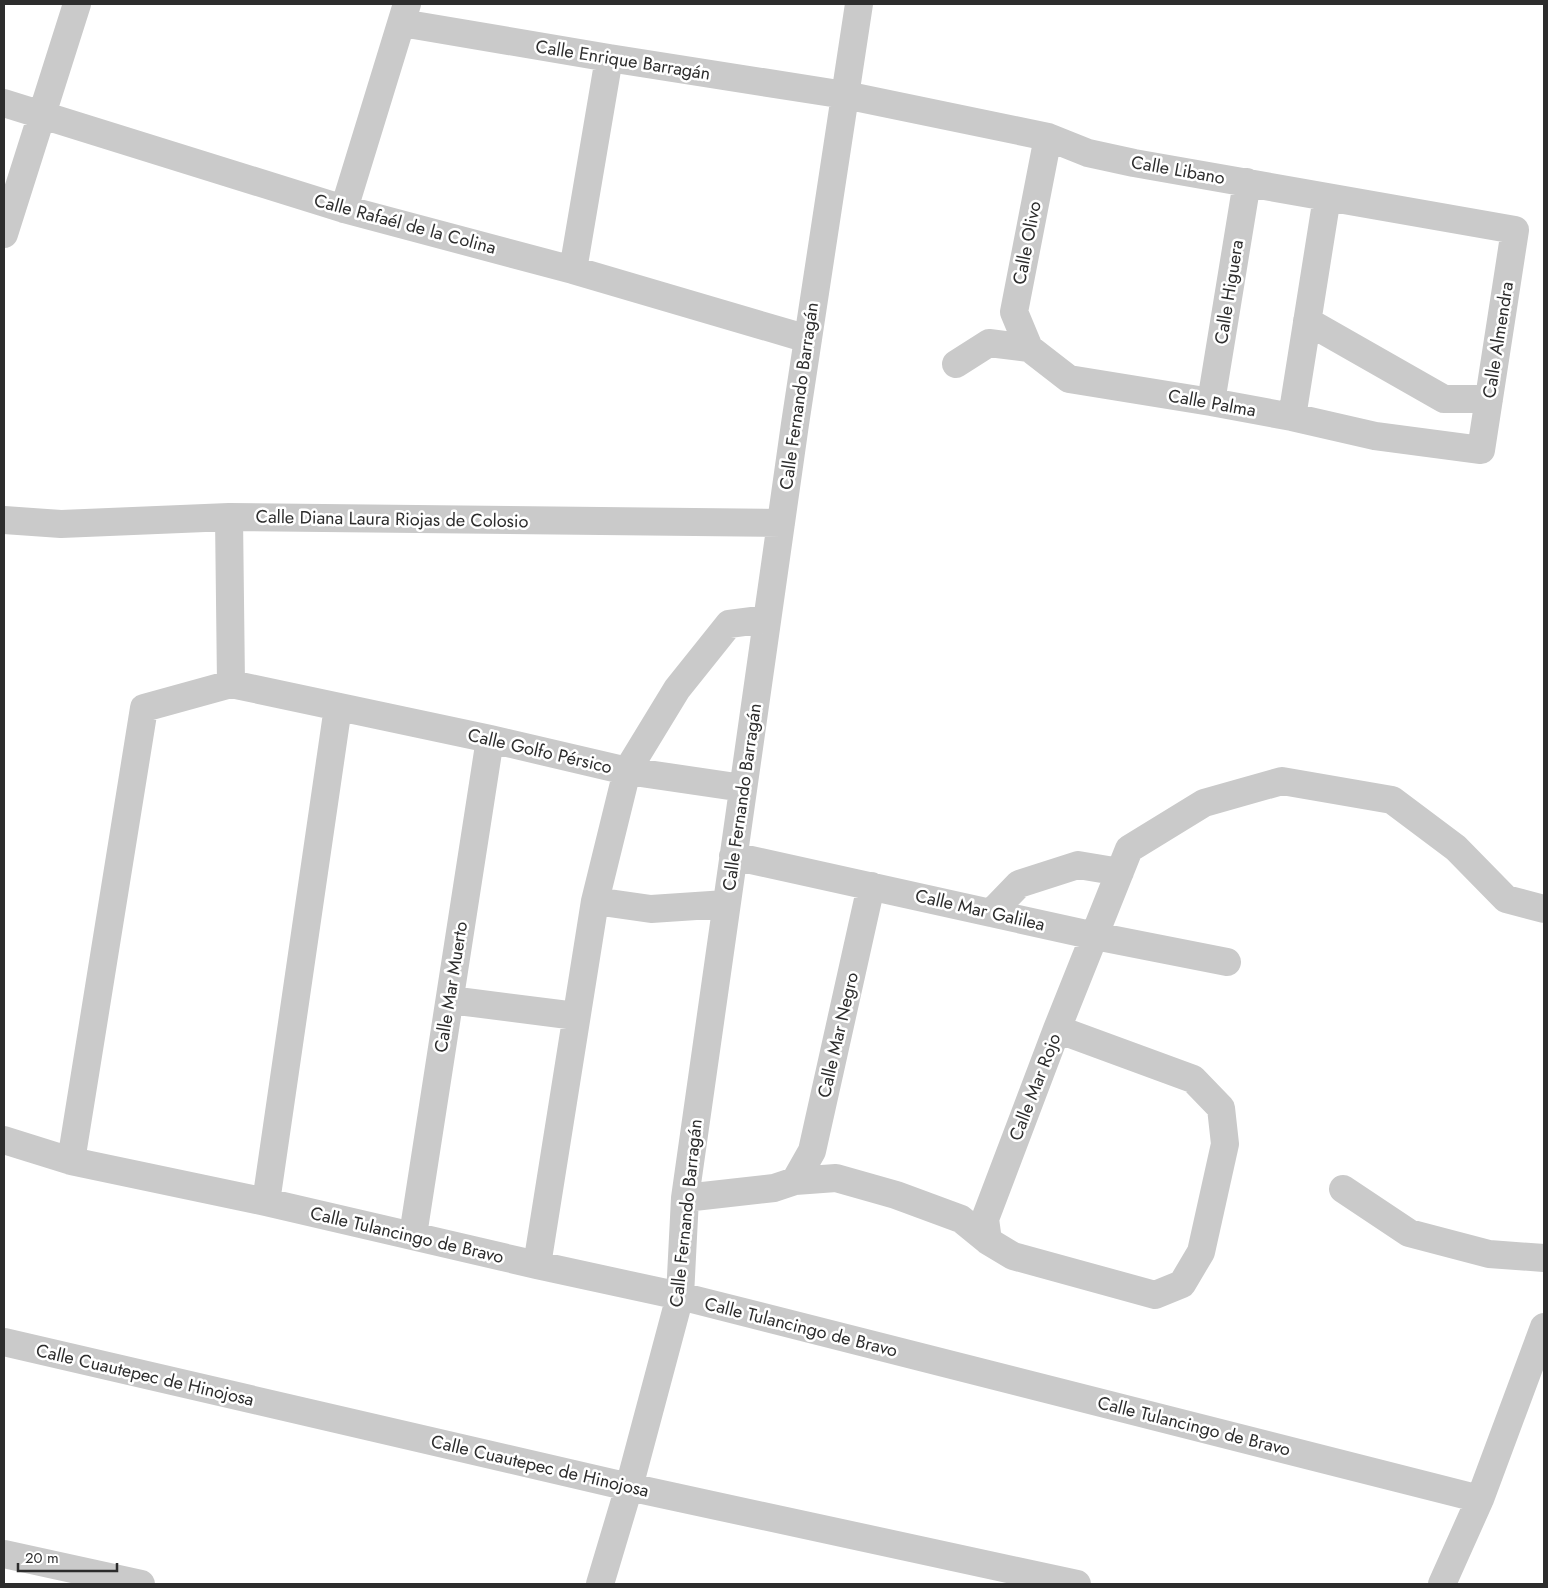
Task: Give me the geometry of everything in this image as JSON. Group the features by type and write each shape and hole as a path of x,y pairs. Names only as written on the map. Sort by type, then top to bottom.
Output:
{"street":[{"path":"4,234 77,4"},
{"name":"Calle Fernando Barragán","path":"600,1584 629,1487 680,1296 685,1198 767,619 859,4"},
{"path":"344,209 404,13"},
{"name":"Calle Enrique Barragán","path":"404,13 609,58 845,95"},
{"path":"573,270 609,58"},
{"name":"Calle Libano","path":"845,95 1048,137 1088,153 1515,230"},
{"name":"Calle Rafaél de la Colina","path":"4,104 42,114 344,209 573,270 808,338"},
{"name":"Calle Olivo","path":"1029,348 1014,312 1048,137"},
{"name":"Calle Higuera","path":"1212,402 1247,182"},
{"path":"1292,417 1327,196"},
{"name":"Calle Almendra","path":"1482,450 1515,230"},
{"path":"1307,321 1444,399 1489,399"},
{"path":"956,364 988,344 1029,348"},
{"name":"Calle Palma","path":"1029,348 1069,379 1212,402 1292,417 1375,436 1482,450"},
{"path":"71,1161 144,708 231,684 229,517"},
{"name":"Calle Diana Laura Riojas de Colosio","path":"4,520 61,524 229,517 781,523"},
{"path":"537,1265 595,902 627,771 677,689 728,624 767,619"},
{"name":"Calle Golfo Pérsico","path":"231,684 627,771 743,788"},
{"path":"266,1202 338,707"},
{"name":"Calle Mar Muerto","path":"413,1235 490,740"},
{"name":"Calle Mar Rojo","path":"988,1241 985,1219 1129,849 1204,802 1282,781 1392,800 1456,848 1506,899 1544,909"},
{"name":"Calle Mar Galilea","path":"733,856 1096,936 1227,962"},
{"path":"991,913 1019,884 1078,865 1120,872"},
{"name":"Calle Mar Negro","path":"796,1181 812,1151 872,886"},
{"path":"595,902 651,909 726,904"},
{"path":"450,1000 576,1016"},
{"path":"685,1198 774,1188 796,1181 836,1178 896,1195 962,1219 988,1241 1013,1256 1154,1295 1182,1284 1201,1252 1225,1144 1221,1108 1193,1079 1058,1029"},
{"name":"Calle Tulancingo de Bravo","path":"4,1140 71,1161 266,1202 680,1296 1480,1498"},
{"path":"1343,1190 1409,1233 1489,1254 1544,1258"},
{"path":"1442,1584 1480,1498 1544,1327"},
{"name":"Calle Cuautepec de Hinojosa","path":"4,1342 629,1487 1077,1584"},
{"path":"4,1554 141,1584"}]}
